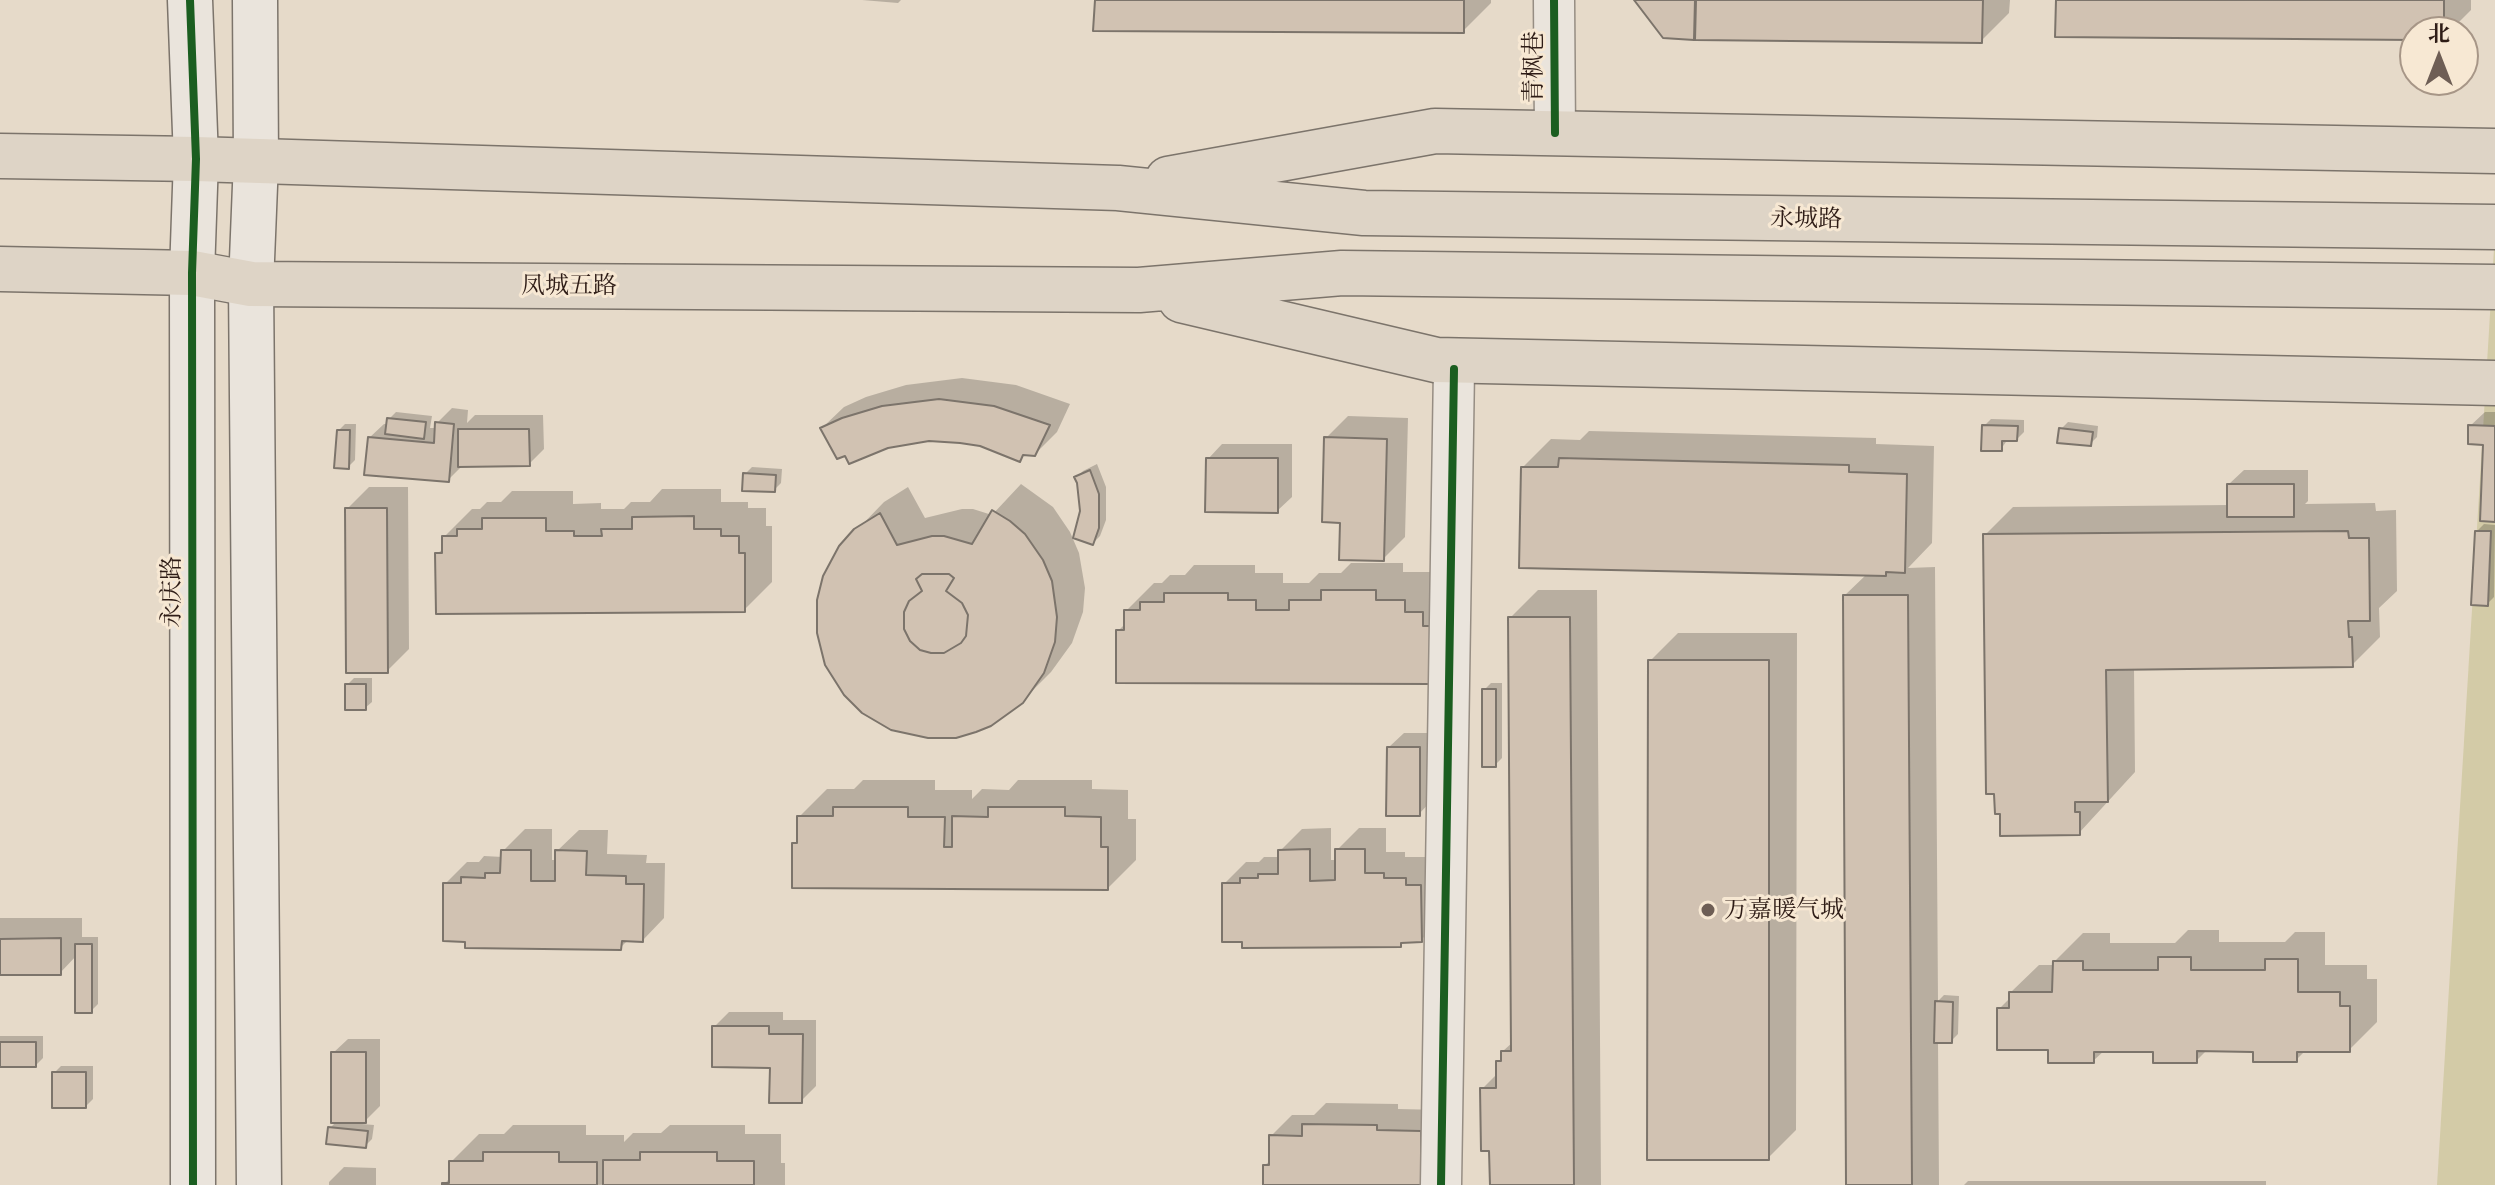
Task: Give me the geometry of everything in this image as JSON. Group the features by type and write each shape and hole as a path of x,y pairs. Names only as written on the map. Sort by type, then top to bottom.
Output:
{"main road":[{"path":"0,156 196,159 1118,188 1435,131 2495,151"},
{"name":"永城路","path":"1118,188 1364,213 2495,227"},
{"name":"凤城五路","path":"0,269 192,273 251,284 1139,290"},
{"path":"1139,290 1342,273 2495,287"},
{"path":"1139,290 1436,360 2495,383"}],"street":[{"name":"永庆路","path":"190,0 196,159 192,273 193,1185"},
{"path":"255,0 256,161 251,284 259,1185"},
{"name":"青枫巷","path":"1554,0 1555,133"},
{"path":"1441,1185 1454,369"}],"shaded area":[{"path":"2495,232 2495,1185 2437,1185"}],"building":[{"path":"1095,0 1464,0 1464,33 1093,31"},
{"path":"1634,0 1695,0 1694,40 1663,38"},
{"path":"1696,0 1983,0 1982,43 1695,40"},
{"path":"2056,0 2444,0 2444,16 2399,16 2399,40 2055,37"},
{"path":"939,399 994,406 1050,425 1035,456 1023,455 1020,462 980,446 929,441 888,448 849,464 845,456 837,459 820,428 882,406"},
{"path":"387,418 426,422 424,439 385,434"},
{"path":"435,422 454,424 449,482 364,475 368,437 434,443"},
{"path":"1982,425 2018,426 2017,441 2002,441 2002,451 1981,451"},
{"path":"2468,425 2495,426 2495,522 2480,521 2483,445 2468,444"},
{"path":"2059,428 2093,432 2091,446 2057,443"},
{"path":"458,429 529,429 530,466 458,467"},
{"path":"337,430 350,430 349,469 334,468"},
{"path":"1324,437 1387,439 1384,561 1339,560 1340,523 1322,522"},
{"path":"1206,458 1278,458 1278,513 1205,512"},
{"path":"1559,458 1849,465 1849,472 1907,474 1905,573 1886,572 1886,576 1519,568 1521,467 1558,467"},
{"path":"1090,470 1099,494 1099,528 1093,545 1073,538 1080,511 1074,477"},
{"path":"743,473 776,475 775,492 742,491"},
{"path":"2227,484 2294,484 2294,517 2227,517"},
{"path":"345,508 387,508 388,673 346,673"},
{"path":"992,510 1025,534 1043,560 1052,581 1057,617 1055,642 1044,673 1023,703 991,726 976,732 956,738 928,738 891,730 862,713 844,695 825,665 817,633 817,600 823,576 839,546 854,529 880,513 897,545 932,536 972,544","holes":["922,574 949,574 954,578 946,591 962,603 968,615 966,636 961,643 944,653 920,650 910,641 904,629 904,612 909,601 922,591 916,579"]},
{"path":"694,516 694,529 721,529 721,536 739,536 739,553 745,553 745,612 436,614 435,553 442,553 442,536 457,536 457,529 482,529 482,518 546,518 546,531 574,531 574,536 602,536 601,529 632,529 632,517"},
{"path":"2348,531 2349,538 2369,538 2370,621 2348,621 2353,667 2106,670 2108,802 2075,802 2075,812 2080,812 2080,835 2000,836 2000,814 1995,814 1994,794 1986,794 1983,534"},
{"path":"2475,531 2491,531 2488,606 2471,605"},
{"path":"922,574 949,574 954,578 946,591 962,603 968,615 966,636 961,643 944,653 920,650 910,641 904,629 904,612 909,601 922,591 916,579"},
{"path":"1321,590 1376,590 1376,600 1405,600 1405,612 1423,612 1423,626 1431,626 1431,684 1116,683 1116,630 1124,630 1124,610 1140,610 1140,602 1164,602 1164,593 1228,593 1228,600 1256,600 1256,610 1289,610 1289,600 1321,600"},
{"path":"1843,595 1908,595 1912,1185 1846,1185"},
{"path":"1508,617 1570,617 1574,1185 1490,1185 1489,1151 1481,1151 1480,1088 1496,1088 1496,1061 1501,1061 1501,1051 1511,1051"},
{"name":"万嘉暖气城","path":"1648,660 1769,660 1769,1160 1647,1160"},
{"path":"345,684 366,684 366,710 345,710"},
{"path":"1482,689 1496,689 1496,767 1482,767"},
{"path":"1387,747 1420,747 1420,816 1386,816"},
{"path":"833,807 908,807 908,817 945,817 944,847 952,847 952,816 988,817 988,807 1065,807 1065,816 1101,817 1101,847 1108,847 1108,890 792,888 792,843 797,843 797,816 833,816"},
{"path":"1310,849 1310,881 1335,880 1335,849 1365,849 1365,873 1384,873 1384,878 1406,878 1406,885 1421,885 1422,942 1401,943 1401,947 1242,948 1242,942 1222,942 1222,883 1240,883 1240,878 1258,878 1258,874 1278,874 1278,850"},
{"path":"501,850 531,850 531,881 555,881 555,850 587,851 586,875 626,876 626,884 644,884 643,942 622,941 621,950 465,948 465,942 443,941 443,883 461,883 461,877 485,878 485,873 500,873"},
{"path":"61,938 61,975 0,975 0,939"},
{"path":"75,944 92,944 92,1013 75,1013"},
{"path":"2158,957 2191,957 2191,970 2265,970 2265,959 2298,959 2298,992 2340,992 2340,1006 2350,1006 2350,1052 2297,1052 2297,1062 2253,1062 2253,1052 2197,1051 2197,1063 2153,1063 2153,1052 2094,1052 2094,1063 2048,1063 2048,1050 1997,1050 1997,1008 2009,1008 2009,992 2052,992 2053,961 2083,961 2083,970 2158,970"},
{"path":"1935,1001 1953,1002 1952,1043 1934,1043"},
{"path":"712,1026 769,1026 769,1034 803,1034 802,1103 769,1103 770,1068 712,1067"},
{"path":"0,1042 36,1042 36,1067 0,1067"},
{"path":"331,1052 366,1052 366,1123 331,1123"},
{"path":"52,1072 86,1072 86,1108 52,1108"},
{"path":"1302,1124 1377,1125 1377,1130 1421,1131 1421,1161 1427,1161 1427,1185 1263,1185 1263,1165 1269,1165 1269,1135 1302,1136"},
{"path":"328,1127 368,1131 366,1148 326,1144"},
{"path":"483,1152 559,1152 559,1162 597,1162 597,1185 442,1185 449,1183 449,1161 483,1161"},
{"path":"640,1152 717,1152 717,1161 754,1161 754,1185 603,1185 603,1160 640,1160"}],"cycle path":[{"path":"190,0 196,159 192,273 193,1185"},
{"path":"1554,0 1555,133"},
{"path":"1441,1185 1454,369"}],"place":[{"name":"万嘉暖气城","path":"1708,910"}]}
